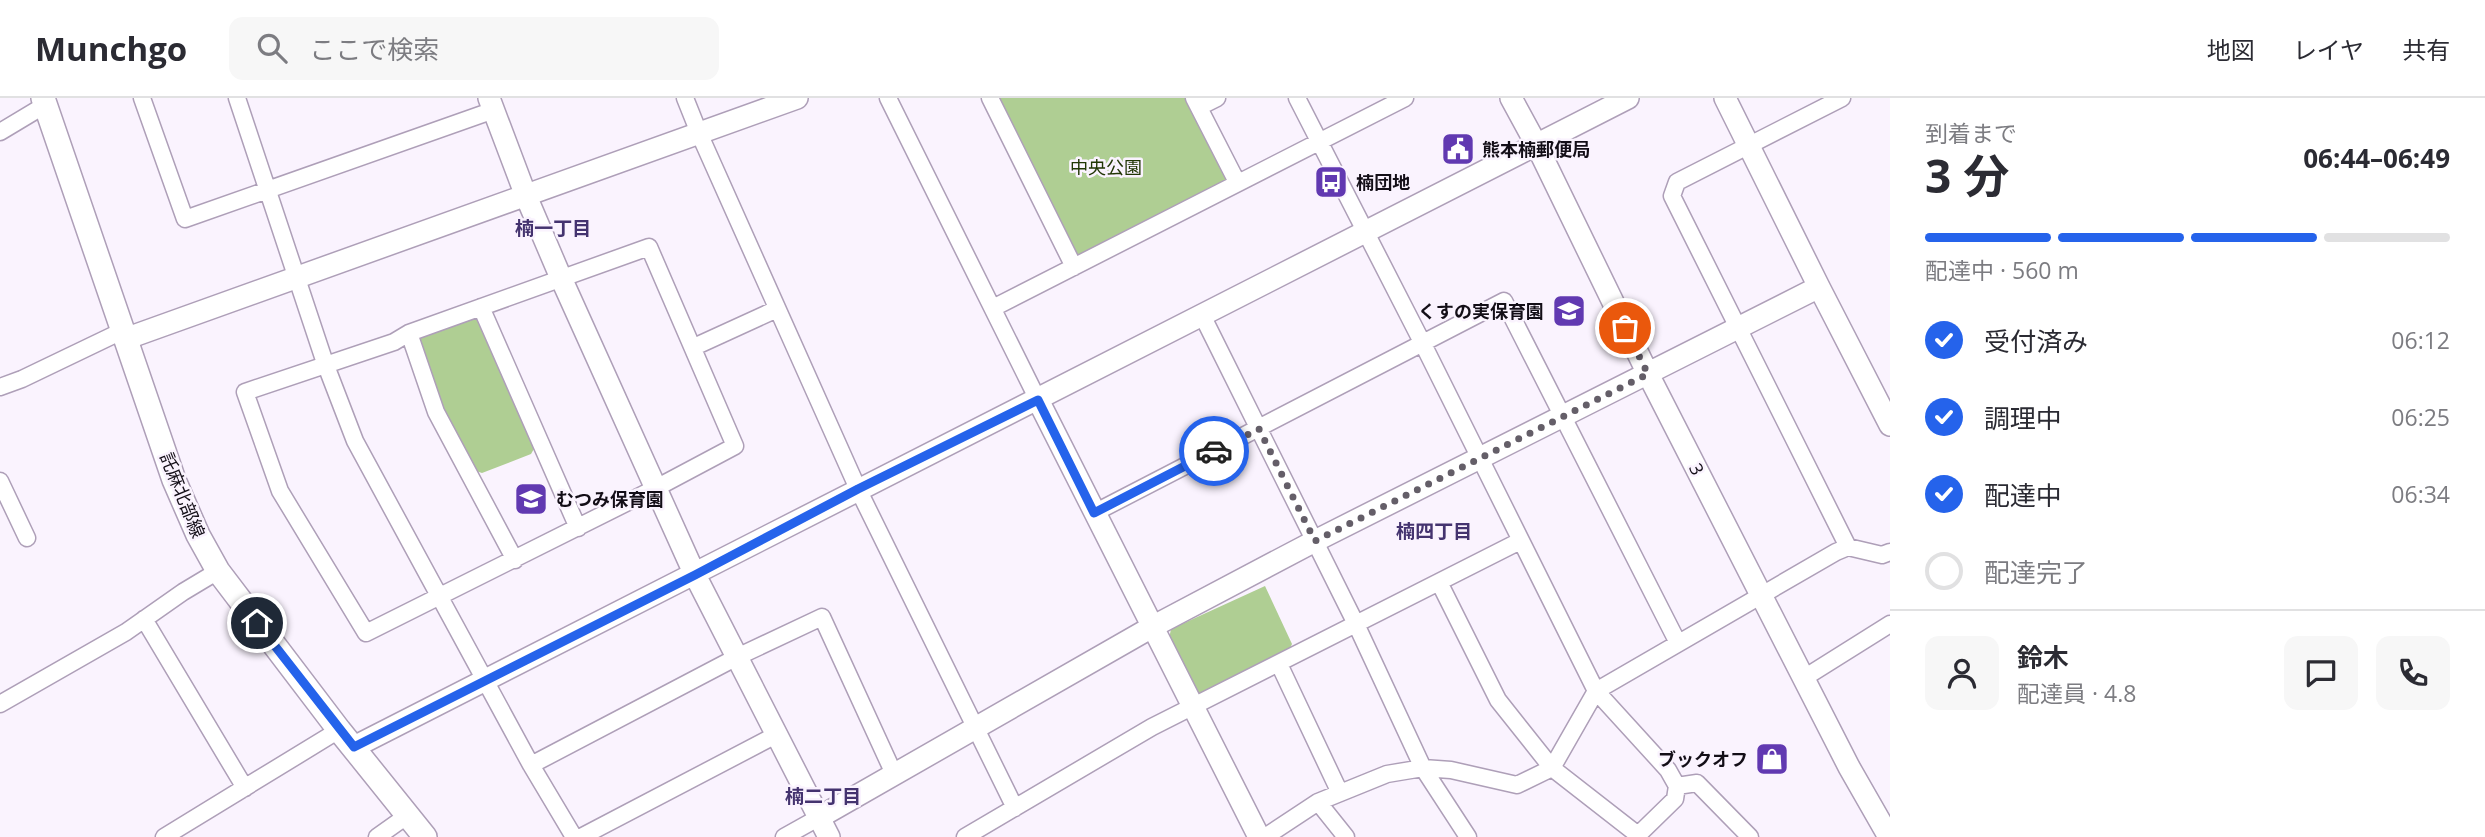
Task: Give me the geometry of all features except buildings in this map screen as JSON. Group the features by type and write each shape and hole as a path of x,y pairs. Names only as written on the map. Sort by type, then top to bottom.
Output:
{"main road":[{"name":"託麻北部線","path":"44,101 174,480 198,535 218,571 425,837"}],"street":[{"path":"142,98 184,219 491,104 561,278 695,575 829,837"},
{"path":"237,98 324,363 355,441 531,765 574,837"},
{"path":"685,98 858,489 1015,808"},
{"path":"0,387 124,335 296,278 797,98"},
{"path":"887,98 1259,837"},
{"path":"990,98 1074,267"},
{"path":"1217,98 1196,102 1237,182"},
{"path":"1297,98 1596,691 1668,770 1677,786 1675,799 1640,835 1552,768 1498,700 1439,582"},
{"name":"3","path":"1511,98 1648,374 1849,767 1889,837"},
{"path":"164,837 245,788 347,738 484,680 695,575 858,489 1038,400 1365,230 1628,98"},
{"path":"1725,98 1890,425"},
{"path":"1842,98 1677,182 1672,196 1848,547"},
{"path":"993,308 1402,99"},
{"path":"0,132 44,101"},
{"path":"649,247 735,446 515,560 366,633 280,491 245,392 324,363 394,342 409,333 481,307 649,247"},
{"path":"784,837 1152,627 1315,541 1819,287"},
{"path":"1094,513 1504,301 1678,643"},
{"path":"481,307 578,528"},
{"path":"694,347 777,309"},
{"path":"1202,315 1356,624 1423,768 1468,837"},
{"path":"409,333 436,412 515,560"},
{"path":"0,481 27,538"},
{"path":"965,837 1152,727 1520,541"},
{"path":"1265,837 1318,802 1387,774 1423,768 1451,770 1517,785 1552,768 1596,691 1848,547 1887,557"},
{"path":"2,697 144,619 218,571"},
{"path":"531,765 737,657 822,617 894,774"},
{"path":"144,619 245,788"},
{"path":"1804,678 1890,624"},
{"path":"1279,664 1340,793"},
{"path":"581,837 776,735"},
{"path":"1677,786 1698,783 1750,837"},
{"path":"1318,802 1346,837"},
{"path":"377,837 408,815"}],"green space":[{"name":"中央公園","path":"994,98 1186,98 1226,178 1224,184 1079,257 1073,255"},
{"path":"476,318 535,447 531,454 482,473 476,471 443,411 419,347 420,338"},
{"path":"1265,586 1292,644 1286,657 1199,694 1169,639 1171,629"}],"way so far":[{"path":"1214,451 1259,429 1315,541 1648,374 1625,328"}],"place":[{"name":"熊本楠郵便局","path":"1458,149"},
{"name":"楠団地","path":"1331,182"},
{"name":"くすの実保育園","path":"1569,311"},
{"name":"むつみ保育園","path":"531,499"},
{"name":"ブックオフ","path":"1772,759"}],"district":[{"name":"楠一丁目","path":"553,228"},
{"name":"楠四丁目","path":"1434,531"},
{"name":"楠二丁目","path":"823,796"}],"route":[{"path":"257,623 354,747 1038,400 1094,513 1214,451"}]}
